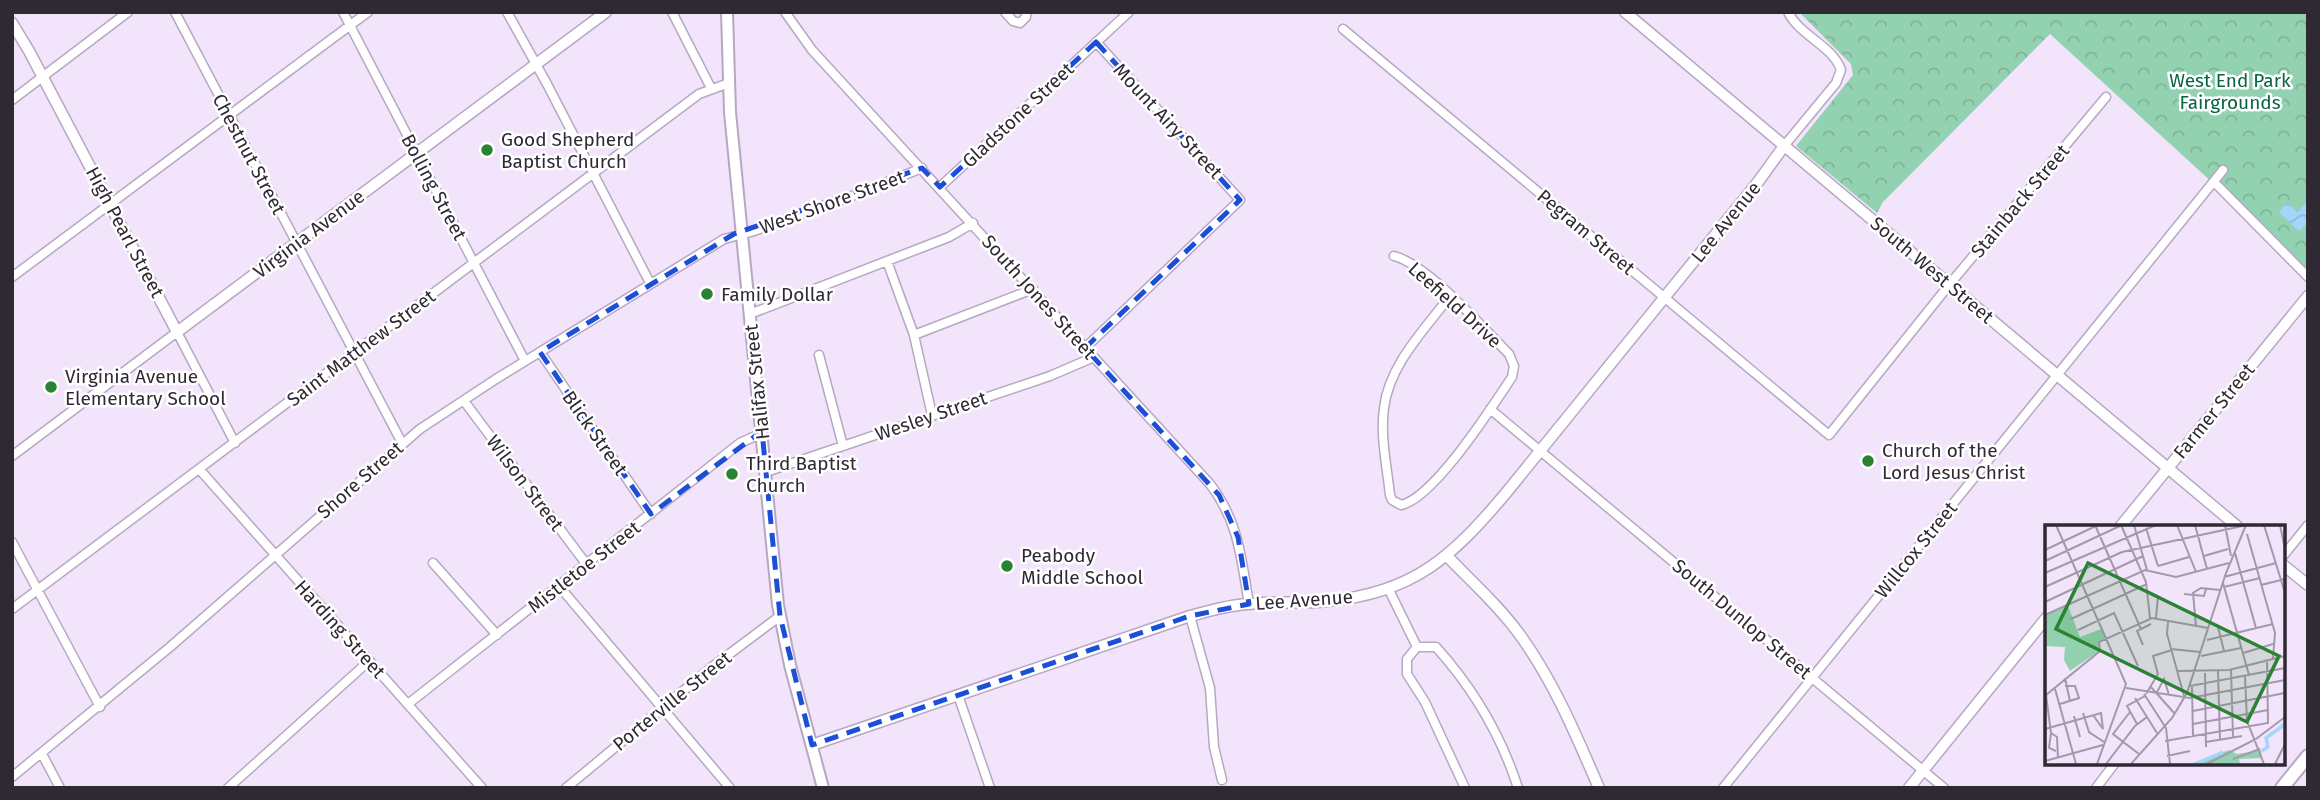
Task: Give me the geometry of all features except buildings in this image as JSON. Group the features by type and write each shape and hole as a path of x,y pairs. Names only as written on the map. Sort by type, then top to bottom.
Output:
{"main road":[{"name":"Halifax Street","path":"727,12 729,83 742,233 780,616 790,666 823,788"},
{"path":"2282,788 2308,756"}],"street":[{"path":"12,100 128,12"},
{"name":"Chestnut Street","path":"175,12 401,443"},
{"name":"Bolling Street","path":"343,12 525,361"},
{"path":"12,277 368,12"},
{"path":"507,12 650,283"},
{"name":"Virginia Avenue","path":"12,456 606,12"},
{"path":"673,12 711,88"},
{"name":"South Jones Street","path":"785,12 812,50 1219,495 1238,537 1249,604"},
{"path":"1006,12 1020,23 1026,17 1026,12"},
{"name":"Gladstone Street","path":"940,187 1129,12"},
{"name":"South West Street","path":"1625,12 2236,525"},
{"path":"1784,146 1836,83 1841,70 1836,60 1794,21 1788,12"},
{"name":"High Pearl Street","path":"12,23 235,443"},
{"name":"Pegram Street","path":"1343,29 1829,435"},
{"name":"Mount Airy Street","path":"1085,348 1240,200 1096,42"},
{"name":"Saint Matthew Street","path":"12,610 699,94 729,83"},
{"name":"Stainback Street","path":"1829,435 2106,97"},
{"name":"Lee Avenue","path":"812,745 1190,616 1249,604 1349,599 1409,579 1447,556 1472,533 1540,451 1758,182 1784,146"},
{"name":"West Shore Street","path":"742,233 847,198 922,168"},
{"name":"Willcox Street","path":"1723,788 2223,170"},
{"path":"2214,182 2308,277"},
{"path":"750,314 948,237 973,223"},
{"name":"Shore Street","path":"12,777 100,707 401,443 650,283 724,239 742,233"},
{"name":"Leefield Drive","path":"1394,256 1413,263 1422,270 1513,359 1512,377 1490,409"},
{"path":"887,261 914,335 932,415"},
{"path":"914,335 1033,289"},
{"path":"1450,296 1403,359 1391,381 1383,423 1392,500 1401,505 1413,499 1444,471 1490,409"},
{"name":"Farmer Street","path":"2122,525 2308,296"},
{"name":"Blick Street","path":"540,352 651,514"},
{"path":"819,355 843,446"},
{"name":"Wesley Street","path":"766,472 1050,376 1094,357"},
{"name":"Wilson Street","path":"464,401 587,565"},
{"name":"South Dunlop Street","path":"1490,409 1944,788"},
{"name":"Mistletoe Street","path":"408,704 740,443 762,433"},
{"name":"Harding Street","path":"200,470 482,788"},
{"path":"2285,554 2308,525"},
{"path":"12,542 100,707"},
{"path":"1447,556 1503,614 1539,663 1567,716 1599,788"},
{"path":"433,563 497,635"},
{"path":"2285,567 2308,585"},
{"path":"559,586 663,708 724,786"},
{"path":"1388,588 1417,647"},
{"name":"Porterville Street","path":"566,788 721,660 780,616"},
{"path":"1190,616 1210,688 1214,747 1223,780"},
{"path":"1909,788 2045,619"},
{"path":"1417,647 1407,659 1407,674 1425,702 1465,788"},
{"path":"1417,647 1436,647 1474,695 1510,762 1518,788"},
{"path":"228,788 369,661"},
{"path":"958,695 990,788"},
{"path":"42,754 60,788"},
{"path":"2096,788 2113,765"}],"highlighted area":[{"path":"1096,42 1240,200 1085,348 1219,495 1238,537 1249,604 1190,616 812,745 780,616 762,431 651,514 540,352 734,234 922,168 940,187"}],"green space":[{"name":"West End Park Fairgrounds","path":"1799,12 2308,12 2308,270 2050,34 1883,202 1877,213 1796,146 1853,75 1851,64"}],"water":[{"path":"2308,201 2308,222 2299,231 2279,212 2287,203 2297,212"}],"place":[{"name":"Good Shepherd Baptist Church","path":"487,150"},
{"name":"Family Dollar","path":"707,294"},
{"name":"Virginia Avenue Elementary School","path":"51,387"},
{"name":"Church of the Lord Jesus Christ","path":"1868,461"},
{"name":"Third Baptist Church","path":"732,474"},
{"name":"Peabody Middle School","path":"1007,566"}]}
